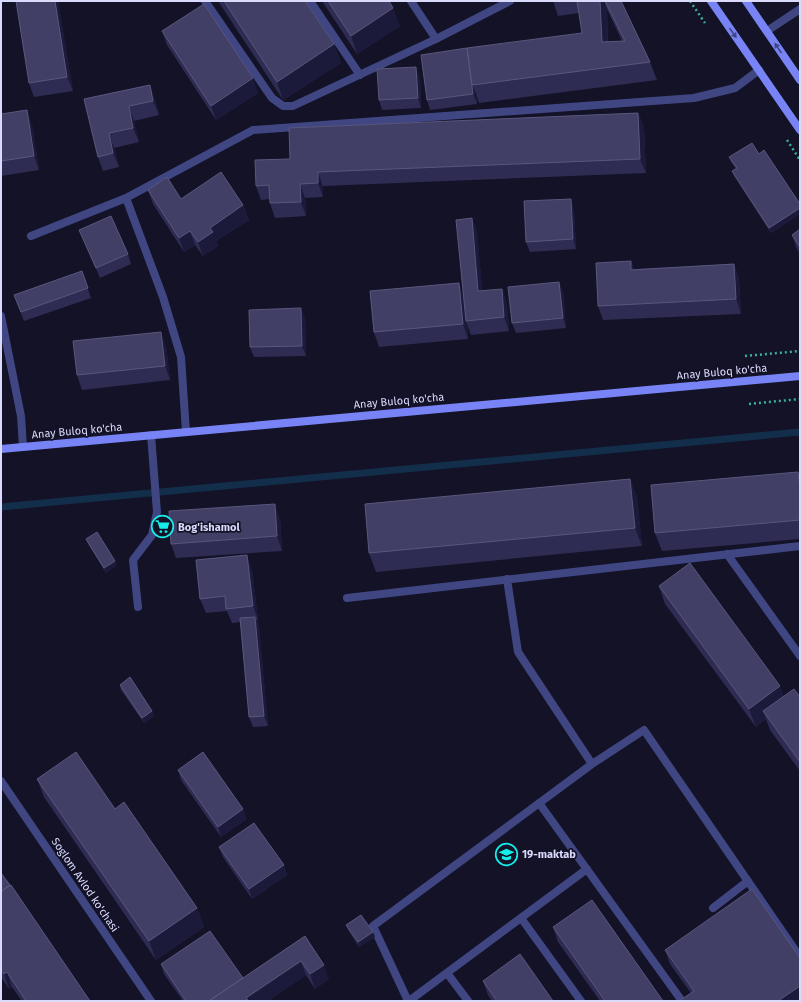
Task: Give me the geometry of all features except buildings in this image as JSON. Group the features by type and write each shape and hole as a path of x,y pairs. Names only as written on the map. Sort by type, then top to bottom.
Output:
{"main road":[{"path":"711,1 800,130"},
{"path":"746,1 800,80"},
{"name":"Anay Buloq ko'cha","path":"1,449 800,376"}],"street":[{"path":"205,1 272,98 283,106 293,106 436,39 510,1"},
{"path":"310,1 360,75"},
{"path":"411,1 436,39"},
{"path":"767,31 800,9"},
{"path":"31,236 126,198 253,130 694,98 735,88 759,70"},
{"path":"126,198 163,297 181,357 186,432"},
{"path":"1,316 21,416 23,447"},
{"path":"138,607 133,560 152,535 157,512 150,435"},
{"path":"347,598 800,546"},
{"path":"727,554 800,656"},
{"path":"507,579 518,652 592,764"},
{"path":"587,869 409,1001 373,926 592,764 644,730 800,957"},
{"name":"Soglom Avlod ko'chasi","path":"1,781 151,1001"},
{"path":"540,803 682,1001"},
{"path":"713,908 748,882"},
{"path":"521,918 581,1001"},
{"path":"447,973 468,1001"}],"path":[{"path":"745,356 800,351"},
{"path":"749,404 800,399"}],"waterway":[{"path":"1,507 800,432"}],"place":[{"name":"Bog'ishamol","path":"162,527"},
{"name":"19-maktab","path":"507,854"}]}
